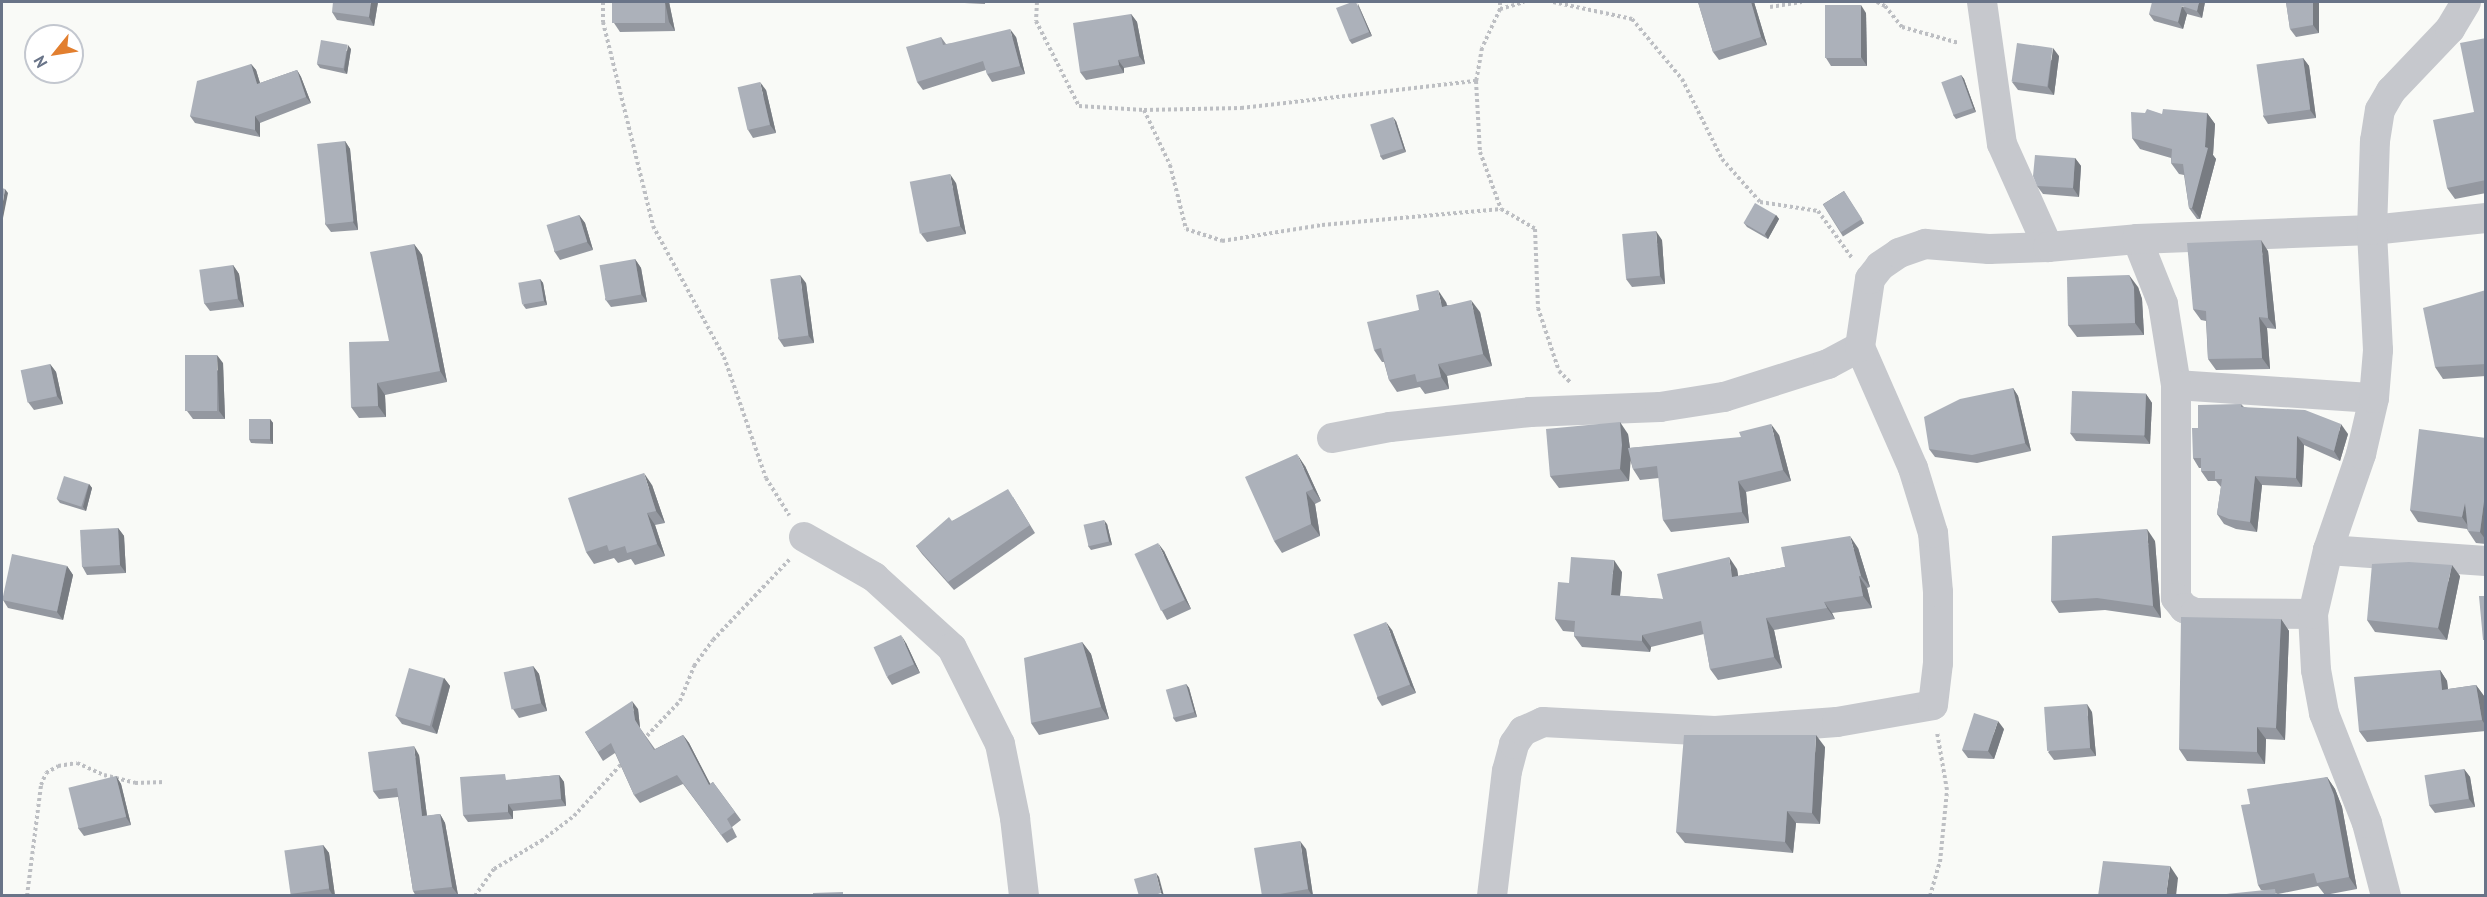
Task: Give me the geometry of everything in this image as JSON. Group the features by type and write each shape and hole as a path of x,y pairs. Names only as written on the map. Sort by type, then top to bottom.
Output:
{"street":[{"path":"1982,2 1987,51 2002,144 2048,247"},
{"path":"2386,896 2367,823 2324,713 2316,670 2313,614 2328,550 2361,454 2374,398 2378,350 2372,230 2375,141 2380,110 2391,91 2450,29 2466,2"},
{"path":"1492,896 1507,771 1514,744 1523,731 1543,722 1715,731 1837,722 1933,705 1938,663 1938,627 1933,533 1914,468 1860,347 1870,279 1880,266 1899,253 1925,244 1989,249 2048,247 2137,239 2372,230 2486,218"},
{"path":"2137,239 2163,304 2176,385 2176,598 2184,608 2194,613 2313,614"},
{"path":"1332,438 1389,427 1530,412 1660,407 1724,398 1828,364 1860,347"},
{"path":"2176,385 2374,398"},
{"path":"804,537 874,577 952,648 1000,744 1015,818 1024,896"},
{"path":"2328,550 2486,561"}],"path":[{"path":"603,2 603,22 653,226 723,357 766,478 804,537 787,565 713,640 694,666 680,701 636,748"},
{"path":"1037,2 1036,21 1079,106 1144,110 1240,108 1476,81"},
{"path":"1500,2 1500,9 1482,48 1476,81 1480,152 1501,209"},
{"path":"1500,9 1524,2"},
{"path":"1553,2 1632,19 1682,79 1722,159 1760,202 1818,211 1847,252 1870,279"},
{"path":"1770,7 1802,2"},
{"path":"1877,2 1885,6 1902,27 1987,51"},
{"path":"1144,110 1170,165 1186,229 1222,241 1322,225 1501,209 1535,229 1538,308 1559,371 1598,410"},
{"path":"1930,896 1940,862 1947,790 1933,705"},
{"path":"475,896 494,869 541,841 574,816 630,755"},
{"path":"27,896 40,785 46,773 58,766 77,763 104,775 135,783 165,782"}],"building":[{"path":"333,2 371,2 369,17 332,12"},
{"path":"612,2 665,2 665,23 612,23"},
{"path":"1356,2 1369,32 1349,40 1336,8"},
{"path":"1698,2 1751,2 1761,37 1713,52"},
{"path":"2152,2 2199,2 2197,11 2182,6 2178,22 2149,14"},
{"path":"2286,2 2313,2 2313,25 2290,29"},
{"path":"1825,5 1861,5 1861,58 1825,58"},
{"path":"1131,14 1139,56 1118,60 1119,65 1080,72 1073,23"},
{"path":"1010,29 1020,66 987,74 983,61 917,82 906,47 941,37 943,45"},
{"path":"2486,38 2486,180 2447,188 2433,120 2474,112 2460,43"},
{"path":"321,40 348,45 343,68 317,64"},
{"path":"2017,43 2053,48 2047,87 2012,82"},
{"path":"2303,58 2310,109 2264,116 2256,65"},
{"path":"251,64 257,84 297,70 306,97 255,116 255,130 190,116 197,81"},
{"path":"1961,75 1973,108 1953,115 1941,82"},
{"path":"760,82 770,125 747,130 738,87"},
{"path":"2147,109 2162,114 2163,109 2207,113 2205,147 2208,148 2192,208 2189,208 2183,164 2171,163 2172,149 2132,138 2131,112 2145,113"},
{"path":"1393,117 1403,148 1380,156 1370,124"},
{"path":"345,141 353,222 326,224 317,144"},
{"path":"2035,155 2075,158 2073,188 2037,186 2033,176"},
{"path":"950,174 960,226 920,234 910,182"},
{"path":"2,188 5,189 2,207"},
{"path":"1844,191 1862,219 1841,232 1823,205"},
{"path":"1755,203 1776,215 1764,235 1744,223"},
{"path":"579,215 587,242 555,252 546,225"},
{"path":"1656,231 1660,276 1626,279 1622,234"},
{"path":"2261,240 2268,318 2259,317 2262,358 2208,359 2206,311 2193,309 2187,243"},
{"path":"414,244 440,371 377,383 378,406 351,407 349,342 389,341 370,252"},
{"path":"635,259 641,294 606,301 600,265"},
{"path":"233,265 238,299 204,303 199,270"},
{"path":"800,275 808,335 779,340 770,279"},
{"path":"2129,275 2134,287 2135,323 2068,325 2067,277"},
{"path":"540,279 544,301 522,304 518,283"},
{"path":"1438,290 1442,307 1471,300 1483,354 1438,364 1441,377 1417,382 1415,374 1389,380 1381,348 1374,350 1367,322 1419,310 1416,295"},
{"path":"2486,290 2486,364 2435,367 2423,308"},
{"path":"185,355 217,355 217,411 185,411"},
{"path":"50,364 57,396 28,403 21,370"},
{"path":"2013,388 2025,443 1972,455 1929,449 1924,417 1960,399"},
{"path":"2072,391 2146,394 2144,436 2071,433"},
{"path":"2241,404 2241,407 2305,410 2341,424 2334,451 2297,436 2296,478 2255,476 2250,522 2229,519 2217,514 2222,479 2215,479 2215,471 2201,471 2201,458 2193,458 2192,428 2198,428 2198,405"},
{"path":"249,419 270,419 270,439 249,439"},
{"path":"1620,422 1622,445 1620,469 1550,476 1546,429"},
{"path":"1771,424 1783,470 1738,481 1742,512 1663,520 1657,466 1633,469 1628,448 1741,437 1739,432"},
{"path":"2419,429 2486,438 2486,486 2480,532 2468,531 2465,503 2462,517 2410,510"},
{"path":"1297,454 1313,489 1306,492 1311,524 1274,541 1245,477"},
{"path":"644,473 656,511 647,513 657,544 627,553 625,546 609,551 607,545 586,552 568,498"},
{"path":"64,476 89,484 81,507 57,499"},
{"path":"1008,489 1030,525 948,582 916,546 949,517 952,521"},
{"path":"1104,520 1109,541 1088,546 1084,525"},
{"path":"118,528 120,565 82,567 80,530"},
{"path":"2147,529 2153,606 2097,598 2051,601 2052,536"},
{"path":"1850,536 1861,576 1859,576 1863,596 1824,602 1827,608 1766,618 1774,657 1710,669 1701,621 1642,635 1642,641 1574,636 1575,621 1555,619 1558,582 1569,583 1571,557 1614,560 1611,595 1663,599 1657,574 1729,557 1732,577 1785,567 1781,547"},
{"path":"1158,543 1185,600 1161,611 1134,554"},
{"path":"12,554 67,566 57,612 2,600"},
{"path":"2409,562 2452,565 2438,628 2367,620 2372,564"},
{"path":"2479,596 2486,596 2486,640 2483,640"},
{"path":"2181,617 2281,619 2276,728 2257,727 2257,752 2179,749"},
{"path":"1386,622 1410,685 1377,697 1353,635"},
{"path":"901,635 914,664 887,676 874,647"},
{"path":"1082,642 1101,707 1031,723 1024,658"},
{"path":"533,666 541,703 512,709 504,672"},
{"path":"409,668 444,678 430,726 395,716"},
{"path":"2440,670 2442,690 2476,685 2482,720 2359,731 2354,677"},
{"path":"1186,684 1194,712 1174,718 1166,690"},
{"path":"632,701 635,720 654,750 683,735 709,785 713,782 735,812 727,819 732,828 721,835 677,775 634,795 611,743 598,752 585,732"},
{"path":"2087,704 2090,748 2047,751 2044,707"},
{"path":"1974,713 1998,721 1988,751 1962,750"},
{"path":"1684,735 1816,735 1812,813 1787,811 1785,842 1676,832"},
{"path":"414,746 422,816 440,814 452,887 413,891 397,788 373,791 368,752"},
{"path":"2464,769 2469,799 2429,805 2424,775"},
{"path":"505,774 506,780 559,775 561,799 508,804 508,812 463,815 460,777"},
{"path":"116,776 126,817 79,829 68,788"},
{"path":"2327,777 2334,795 2349,877 2317,883 2314,873 2258,885 2241,805 2250,804 2247,789"},
{"path":"1300,841 1308,889 1262,896 1254,848"},
{"path":"323,845 329,889 291,894 284,850"},
{"path":"2103,861 2170,866 2166,896 2098,896"},
{"path":"1156,873 1161,893 1139,896 1134,879"},
{"path":"2275,889 2276,896 2207,896"},
{"path":"843,892 843,896 813,896 813,893"}]}
